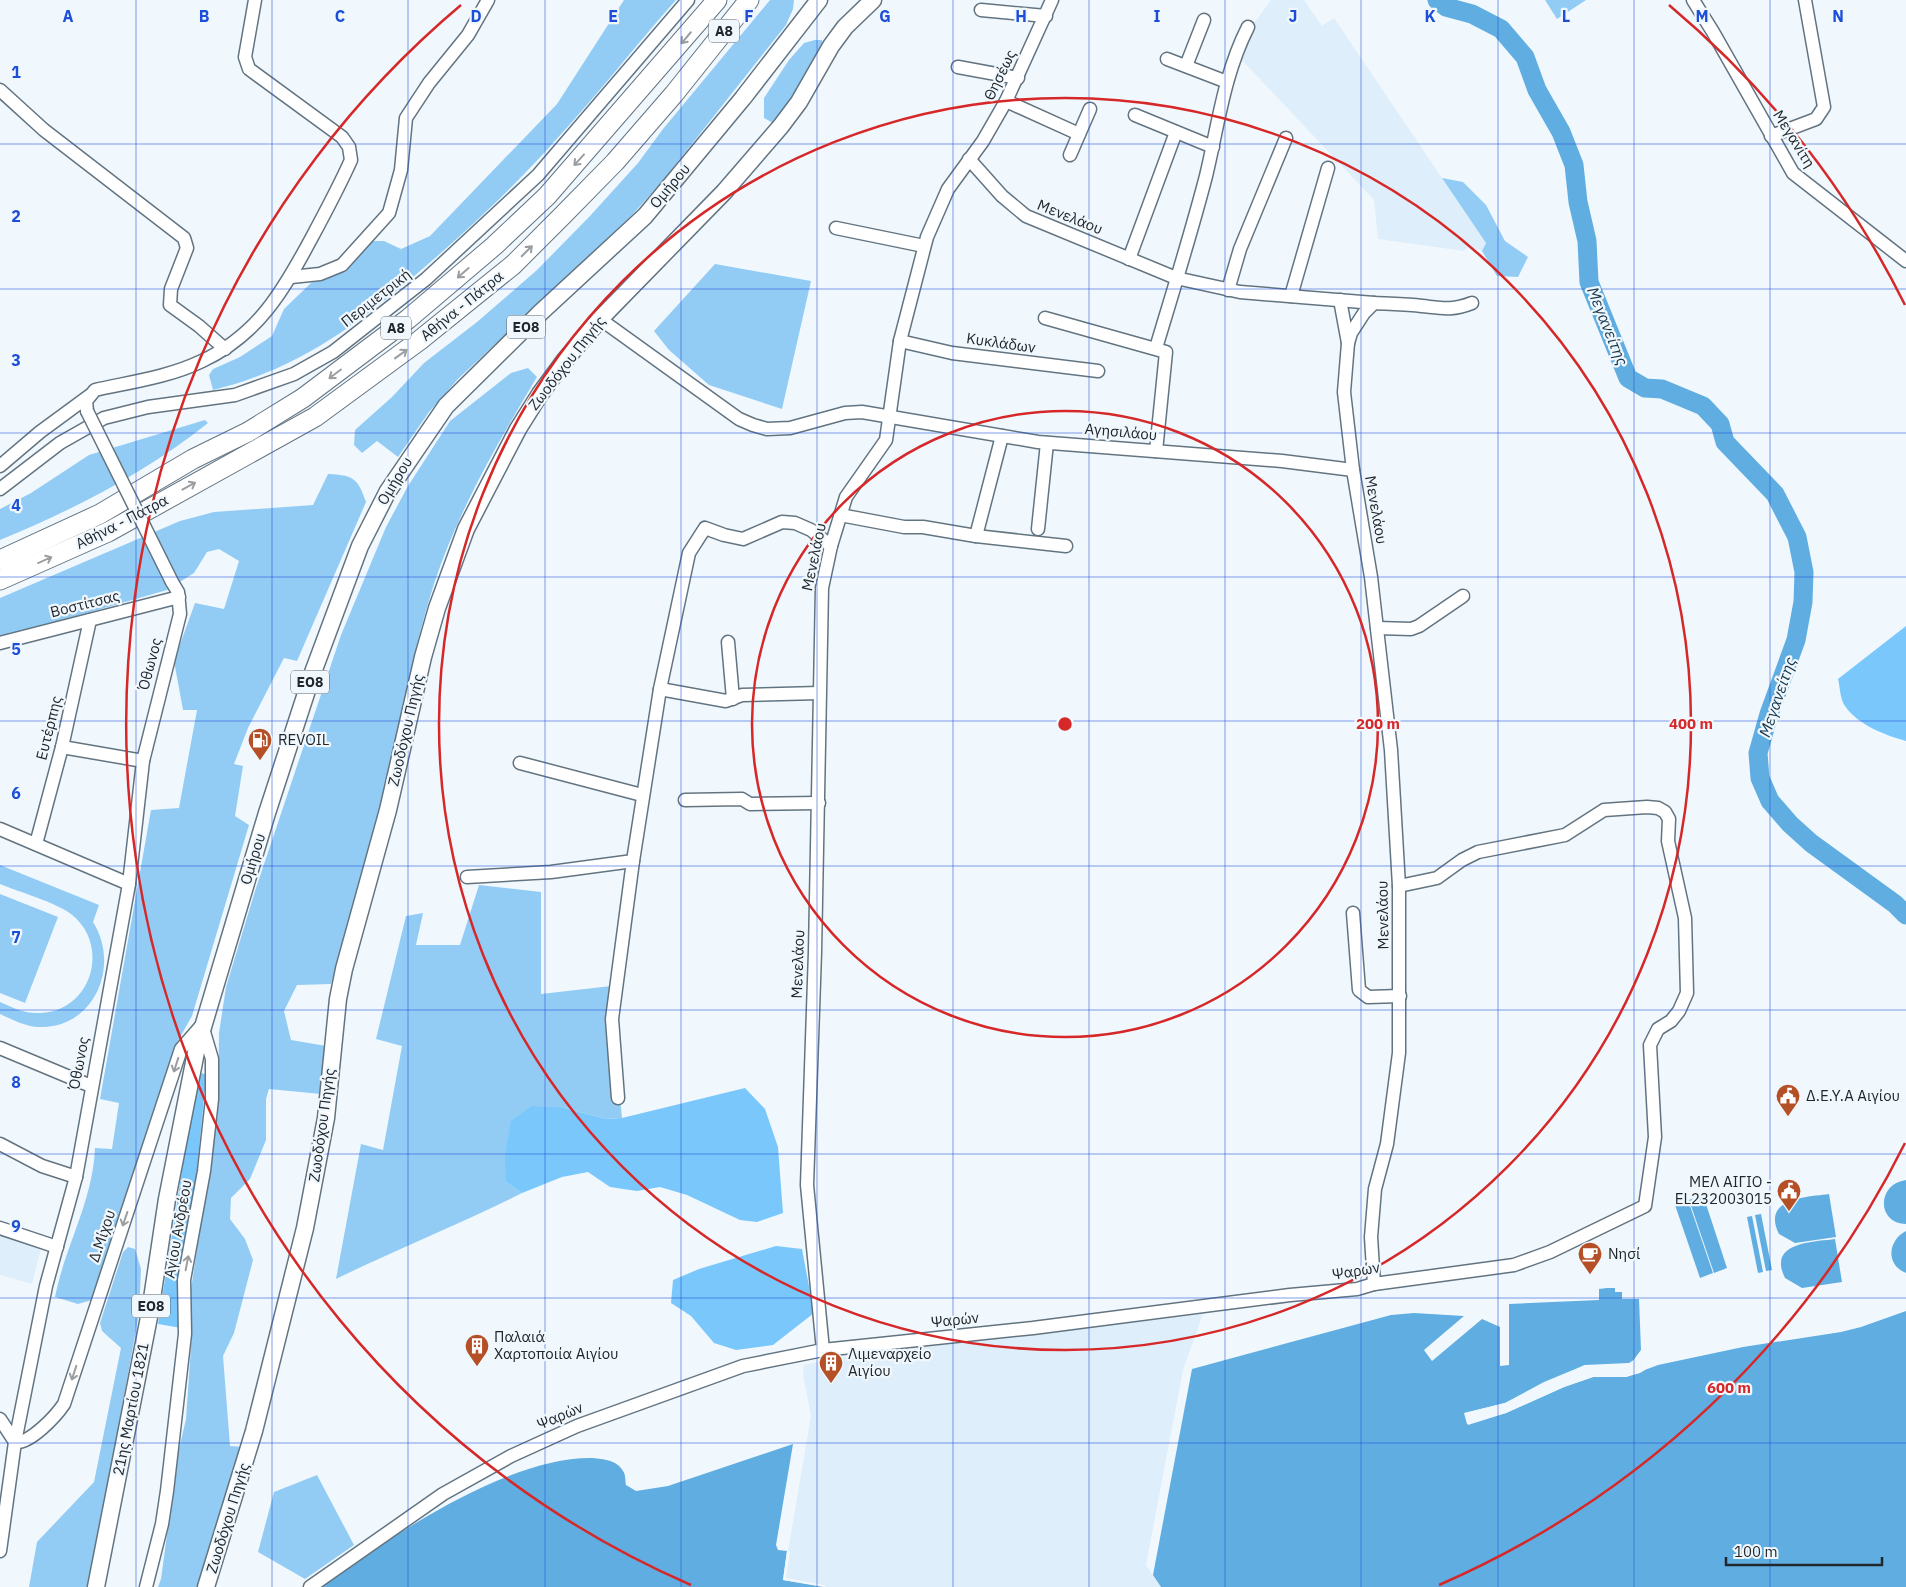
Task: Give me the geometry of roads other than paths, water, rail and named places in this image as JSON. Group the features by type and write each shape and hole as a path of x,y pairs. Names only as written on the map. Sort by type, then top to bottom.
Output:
{"highway":[{"name":"Αθήνα - Πάτρα","path":"0,560 100,514 193,459 248,432 302,398 408,319 494,246 547,196 683,42 717,0"},
{"name":"Αθήνα - Πάτρα","path":"0,580 108,532 315,417 420,340 513,265 589,189 674,94 749,0"}],"main road":[{"name":"Ομήρου","path":"778,51 806,0"},
{"name":"Ομήρου","path":"202,1025 267,813 312,675 360,546 388,491 446,406 518,334 646,216 743,98 819,0"},
{"name":"Ζωοδόχου Πηγής","path":"206,1587 254,1431 298,1261 317,1174 326,1118 337,1008 344,969 388,810 423,657 437,608 466,529 513,437 540,394 600,318 724,192 782,126 799,102 831,46 845,27 873,0"},
{"name":"21ης Μαρτίου 1821","path":"96,1587 150,1312 186,1092 202,1025"}],"street":[{"path":"0,466 40,432 95,390 189,366 225,349 263,316 291,277 351,160 349,147 342,137 249,69 245,57 255,0"},
{"path":"291,277 320,274 342,265 389,213 395,200 401,170 406,118 429,83 468,35 488,0"},
{"name":"Περιμετρική","path":"0,489 60,443 104,418 148,407 234,395 294,374 333,352 426,279 531,181 688,0"},
{"name":"Θησέως","path":"969,159 994,124 1018,78 1052,0"},
{"name":"Μεγανίτη","path":"1693,0 1788,166 1797,178 1906,261"},
{"path":"1771,136 1816,119 1824,107 1805,0"},
{"path":"981,10 1046,16"},
{"path":"1186,66 1204,20"},
{"path":"1156,348 1213,147 1227,82 1236,52 1248,27"},
{"path":"1167,59 1227,82"},
{"path":"958,67 1018,78"},
{"path":"0,90 44,130 184,238 187,248 171,289 170,305 199,326 225,349"},
{"path":"1006,101 1079,134"},
{"path":"1070,155 1090,109"},
{"path":"1135,115 1213,147"},
{"path":"1129,259 1176,132"},
{"path":"1228,290 1240,250 1286,138"},
{"name":"Μενελάου","path":"823,1350 807,1185 819,803 819,693 822,588 840,515 854,484 882,448 889,428 888,416 900,341 924,246 944,196 969,159 1002,196 1021,213 1176,278 1228,290 1374,303"},
{"path":"1291,296 1328,168"},
{"path":"836,228 924,246"},
{"path":"1340,300 1348,343"},
{"path":"1374,303 1422,306 1437,309 1462,307 1472,303"},
{"name":"Μενελάου","path":"1374,303 1356,323 1348,343 1344,392 1353,470 1371,577 1391,750 1398,886 1400,1053 1387,1144 1375,1189 1371,1237 1374,1284"},
{"name":"Αγησιλάου","path":"600,318 623,337 739,420 760,427 790,428 852,412 888,416 1047,443 1282,461 1353,470"},
{"path":"1045,318 1156,348 1167,354 1156,451"},
{"name":"Κυκλάδων","path":"900,341 978,357 1098,371"},
{"name":"Όθωνος","path":"0,1551 6,1477 15,1442 46,1286 76,1177 129,884 143,761 180,614 179,597 87,410 86,401 89,396"},
{"path":"976,536 1002,436"},
{"path":"1038,529 1047,443"},
{"path":"840,515 904,527 922,527 976,536 1066,546"},
{"path":"618,1098 612,1019 642,795 660,689 689,553 705,528 724,536 743,539 782,522 795,523 811,530 831,546"},
{"path":"1376,628 1411,629 1419,626 1463,596"},
{"name":"Βοστίτσας","path":"0,643 179,597"},
{"name":"Ευτέρπης","path":"36,844 62,747 90,620"},
{"path":"728,642 733,699"},
{"path":"660,689 726,701 742,695 819,693"},
{"path":"62,747 143,761"},
{"path":"520,763 642,795"},
{"path":"685,800 742,799 750,804 819,803"},
{"name":"Ψαρών","path":"310,1587 443,1494 510,1456 577,1426 720,1373 776,1358 823,1350 1033,1328 1290,1295 1357,1289 1374,1284 1514,1265 1550,1252 1645,1206 1655,1137 1650,1045 1658,1029 1671,1021 1679,1011 1687,992 1685,918 1668,841 1669,819 1665,812 1658,808 1647,807 1604,810 1565,835 1478,852 1462,860 1437,878 1398,886"},
{"path":"0,829 129,884"},
{"path":"467,877 551,872 633,861"},
{"path":"1352,913 1359,990 1368,997 1400,996"},
{"name":"Αγίου Ανδρέου","path":"146,1587 162,1524 167,1491 181,1372 185,1312 184,1280 204,1171 212,1098 212,1059 202,1025"},
{"name":"Δ.Μίχου","path":"15,1442 24,1440 50,1421 64,1404 181,1049 202,1025"},
{"path":"0,1048 91,1086"},
{"path":"0,1144 42,1166 76,1177"},
{"path":"0,1228 57,1247"},
{"path":"0,1419 15,1442"},
{"path":"0,1435 15,1442"}],"waterway":[{"name":"Μεγανείτης","path":"1437,0 1446,7 1472,14 1501,29 1525,57 1537,90 1561,132 1574,165 1578,202 1587,241 1589,282 1628,378 1645,388 1662,389 1703,406 1720,424 1725,442 1775,494 1797,537 1804,572 1803,602 1796,640 1769,714 1758,753 1760,778 1770,801 1790,824 1811,843 1895,904 1906,915"}],"place":[{"name":"REVOIL","path":"260,761"},
{"name":"Δ.Ε.Υ.Α Αιγίου","path":"1788,1117"},
{"name":"ΜΕΛ ΑΙΓΙΟ - EL232003015","path":"1789,1212"},
{"name":"Νησί","path":"1590,1275"},
{"name":"Παλαιά Χαρτοποιία Αιγίου","path":"477,1367"},
{"name":"Λιμεναρχείο Αιγίου","path":"831,1384"}]}
